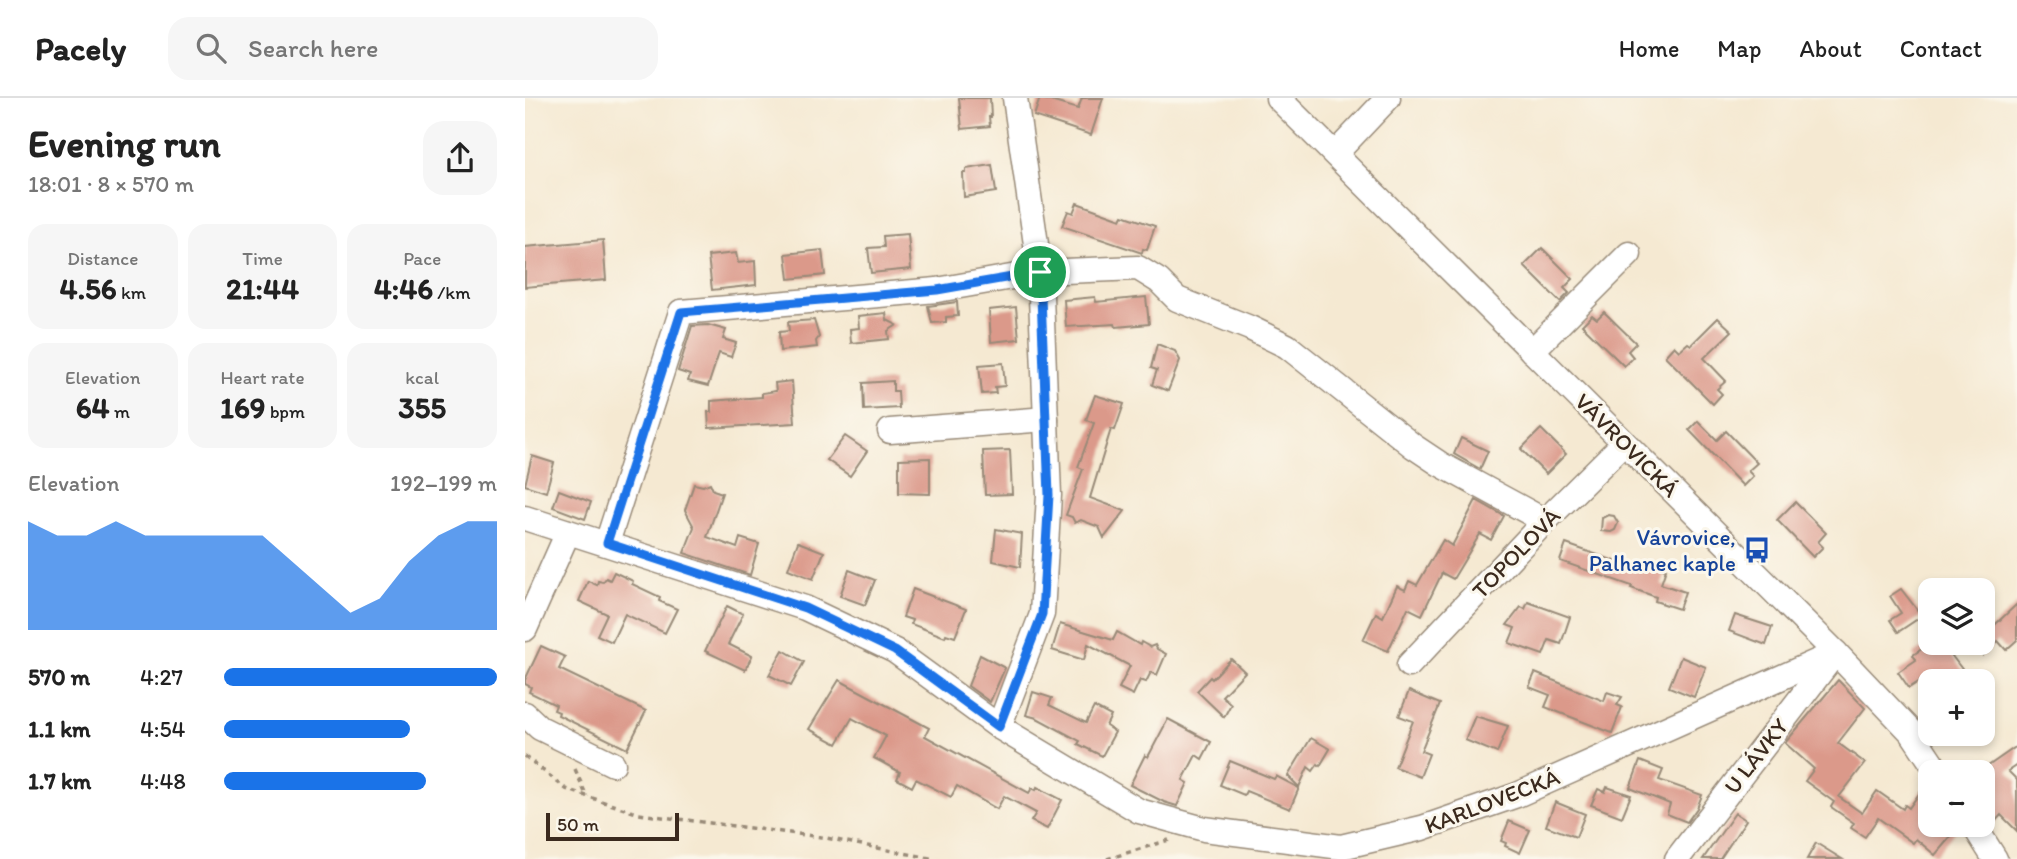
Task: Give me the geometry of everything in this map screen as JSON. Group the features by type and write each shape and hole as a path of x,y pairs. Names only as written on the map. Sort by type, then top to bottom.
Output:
{"street":[{"path":"999,727 1042,614 1049,495 1040,272 1015,98"},
{"name":"VÁVROVICKÁ","path":"1278,98 1836,653 1912,733 1930,760"},
{"path":"1335,154 1388,98"},
{"path":"1532,351 1629,254"},
{"path":"607,543 681,312 937,290 1040,272 1138,268 1160,281 1177,299 1287,346 1413,446 1440,464 1545,521"},
{"path":"890,431 1045,419"},
{"name":"TOPOLOVÁ","path":"1409,665 1545,521 1624,443"},
{"name":"KARLOVECKÁ","path":"525,518 817,614 895,651 999,727 1139,811 1204,830 1349,853 1517,795 1836,653"},
{"path":"525,629 568,532"},
{"name":"U LÁVKY","path":"1677,859 1836,653"},
{"path":"525,714 540,728 613,764"},
{"path":"1981,837 1995,859"}],"path":[{"path":"525,757 566,789 639,814 821,837 935,859"},
{"path":"1107,859 1204,830"}],"building":[{"path":"959,98 990,98 990,126 962,129"},
{"path":"1040,98 1078,109 1082,98 1103,98 1091,135 1034,116"},
{"path":"992,165 996,192 964,197 963,173 966,173 966,169"},
{"path":"1077,203 1121,219 1123,215 1155,226 1147,250 1143,249 1142,253 1062,226 1068,211 1073,213"},
{"path":"908,234 911,269 871,273 868,248 884,247 883,236"},
{"path":"603,240 606,280 525,287 525,247"},
{"path":"1542,248 1573,279 1564,288 1569,293 1560,302 1524,266"},
{"path":"822,250 825,275 789,279 786,254"},
{"path":"736,253 738,263 755,261 756,285 712,290 708,256"},
{"path":"1095,297 1096,302 1146,297 1149,324 1066,327 1064,300"},
{"path":"957,302 958,316 946,317 946,322 932,323 928,306"},
{"path":"1016,307 1019,339 991,342 989,310"},
{"path":"1604,312 1636,343 1628,351 1633,357 1624,366 1582,325 1592,315 1597,319"},
{"path":"886,313 887,320 897,325 888,331 889,339 851,343 850,329 859,328 858,316"},
{"path":"1718,318 1732,331 1704,358 1726,381 1717,389 1722,394 1713,404 1665,356 1674,346 1679,351 1688,343 1691,345"},
{"path":"814,320 819,337 816,341 817,347 780,351 779,332 789,331 788,322"},
{"path":"708,325 726,330 723,339 736,343 731,357 719,353 708,386 688,381 690,375 678,371 692,326"},
{"path":"1157,344 1175,351 1180,360 1168,391 1152,385 1157,370 1151,368"},
{"path":"1003,363 1005,386 995,387 996,393 982,394 979,365"},
{"path":"792,381 795,423 709,428 708,412 711,412 711,401 762,397 762,393 776,391 775,383"},
{"path":"893,381 893,391 898,391 899,408 864,410 863,383"},
{"path":"1095,395 1124,404 1115,430 1111,429 1090,498 1125,511 1104,538 1099,527 1081,520 1075,523 1072,517 1066,515 1083,469 1078,467 1094,423 1086,420"},
{"path":"1698,421 1717,440 1726,431 1757,463 1748,471 1753,476 1743,486 1689,430"},
{"path":"1541,429 1566,454 1546,474 1521,449"},
{"path":"845,436 867,451 850,476 827,460"},
{"path":"1461,438 1488,451 1480,469 1454,454"},
{"path":"1010,450 1012,494 985,495 983,451"},
{"path":"532,456 554,463 546,492 525,485"},
{"path":"930,458 930,494 899,493 899,459"},
{"path":"710,483 713,490 722,493 707,537 737,548 740,538 759,544 750,575 684,553 694,527 685,510 694,484 703,486"},
{"path":"559,490 591,502 585,519 553,507"},
{"path":"1476,500 1504,516 1491,540 1480,534 1453,579 1442,573 1422,615 1408,608 1388,651 1363,640 1376,613 1383,617 1397,586 1405,590 1409,581 1417,585 1443,540 1452,546"},
{"path":"1795,502 1826,533 1818,542 1823,547 1813,557 1777,520"},
{"path":"1614,516 1618,523 1615,530 1601,531 1602,518"},
{"path":"996,529 1022,534 1020,567 993,561"},
{"path":"798,542 824,552 813,579 788,569"},
{"path":"1566,544 1638,569 1641,560 1666,569 1661,584 1685,592 1679,609 1655,601 1656,597 1631,588 1632,586 1560,561"},
{"path":"849,570 875,580 865,605 840,596"},
{"path":"614,572 660,597 659,601 677,609 665,633 625,614 612,642 597,635 607,614 579,601 588,581 597,585 598,581 603,582 606,578 610,580"},
{"path":"913,589 966,609 955,637 946,634 945,637 911,624 912,620 903,617"},
{"path":"1901,589 1918,611 1918,619 1898,632 1890,620 1901,613 1890,596"},
{"path":"1528,602 1570,617 1561,644 1549,640 1543,655 1509,643 1515,628 1507,625 1521,607 1525,609"},
{"path":"2017,604 2017,640 2006,650 1998,641 1995,644 1995,625"},
{"path":"727,606 743,614 728,644 752,656 745,670 705,651"},
{"path":"1735,615 1772,627 1766,645 1729,631"},
{"path":"1060,624 1113,640 1117,632 1140,645 1141,642 1150,647 1155,645 1166,654 1157,675 1151,672 1146,682 1140,680 1133,695 1119,688 1130,666 1088,644 1084,660 1052,650"},
{"path":"541,646 565,657 559,669 646,711 627,749 558,715 559,712 554,710 556,705 529,692 531,687 525,684 525,680"},
{"path":"783,650 804,662 791,686 769,675"},
{"path":"1918,652 1918,655 1951,655 1962,669 1918,669 1918,682 1909,688 1898,672 1916,660 1913,655"},
{"path":"980,655 1005,668 990,702 968,686"},
{"path":"1681,657 1706,667 1694,697 1669,687"},
{"path":"1231,659 1245,672 1222,696 1231,704 1224,717 1197,691"},
{"path":"1535,673 1604,701 1607,692 1622,697 1617,705 1622,707 1612,733 1545,707 1550,695 1529,687"},
{"path":"839,680 929,728 925,736 1029,793 1032,788 1036,790 1037,787 1062,800 1047,829 1031,821 1036,813 1004,796 997,809 957,786 951,797 916,779 912,787 897,779 900,772 874,758 886,736 852,718 837,744 809,729"},
{"path":"1838,680 1865,708 1838,743 1865,763 1839,797 1862,813 1877,791 1903,809 1905,805 1909,808 1918,795 1918,837 1950,837 1935,855 1916,839 1913,843 1878,818 1865,837 1851,828 1854,823 1831,807 1834,802 1805,781 1814,769 1785,743"},
{"path":"1409,691 1440,704 1421,751 1429,754 1420,777 1395,767 1413,721 1399,716"},
{"path":"1033,692 1052,698 1049,705 1086,723 1094,707 1111,716 1106,726 1115,732 1102,756 1078,744 1080,741 1026,715"},
{"path":"1475,716 1508,726 1497,753 1465,740"},
{"path":"1168,719 1211,742 1202,759 1196,755 1183,780 1188,783 1177,806 1130,785"},
{"path":"1311,738 1330,749 1320,766 1318,764 1313,771 1308,767 1299,787 1288,776"},
{"path":"2017,746 2017,765 2008,771 2017,780 2017,831 2001,815 1995,822 1995,761"},
{"path":"1230,761 1274,779 1276,776 1299,788 1290,809 1246,791 1244,795 1220,785"},
{"path":"1640,761 1663,770 1659,780 1702,795 1687,822 1667,814 1670,804 1630,788"},
{"path":"1607,787 1631,795 1622,817 1591,805 1598,789 1605,792"},
{"path":"1555,802 1585,814 1576,837 1546,826"},
{"path":"1735,813 1746,820 1720,859 1703,859"},
{"path":"1509,821 1530,830 1520,853 1501,841"},
{"path":"1816,843 1842,859 1807,859"}],"place":[{"name":"Vávrovice, Palhanec kaple","path":"1757,550"}],"route":[{"path":"1040,272 1049,495 1042,614 999,727 895,651 805,608 607,543 681,312 937,290 1040,272"}]}
